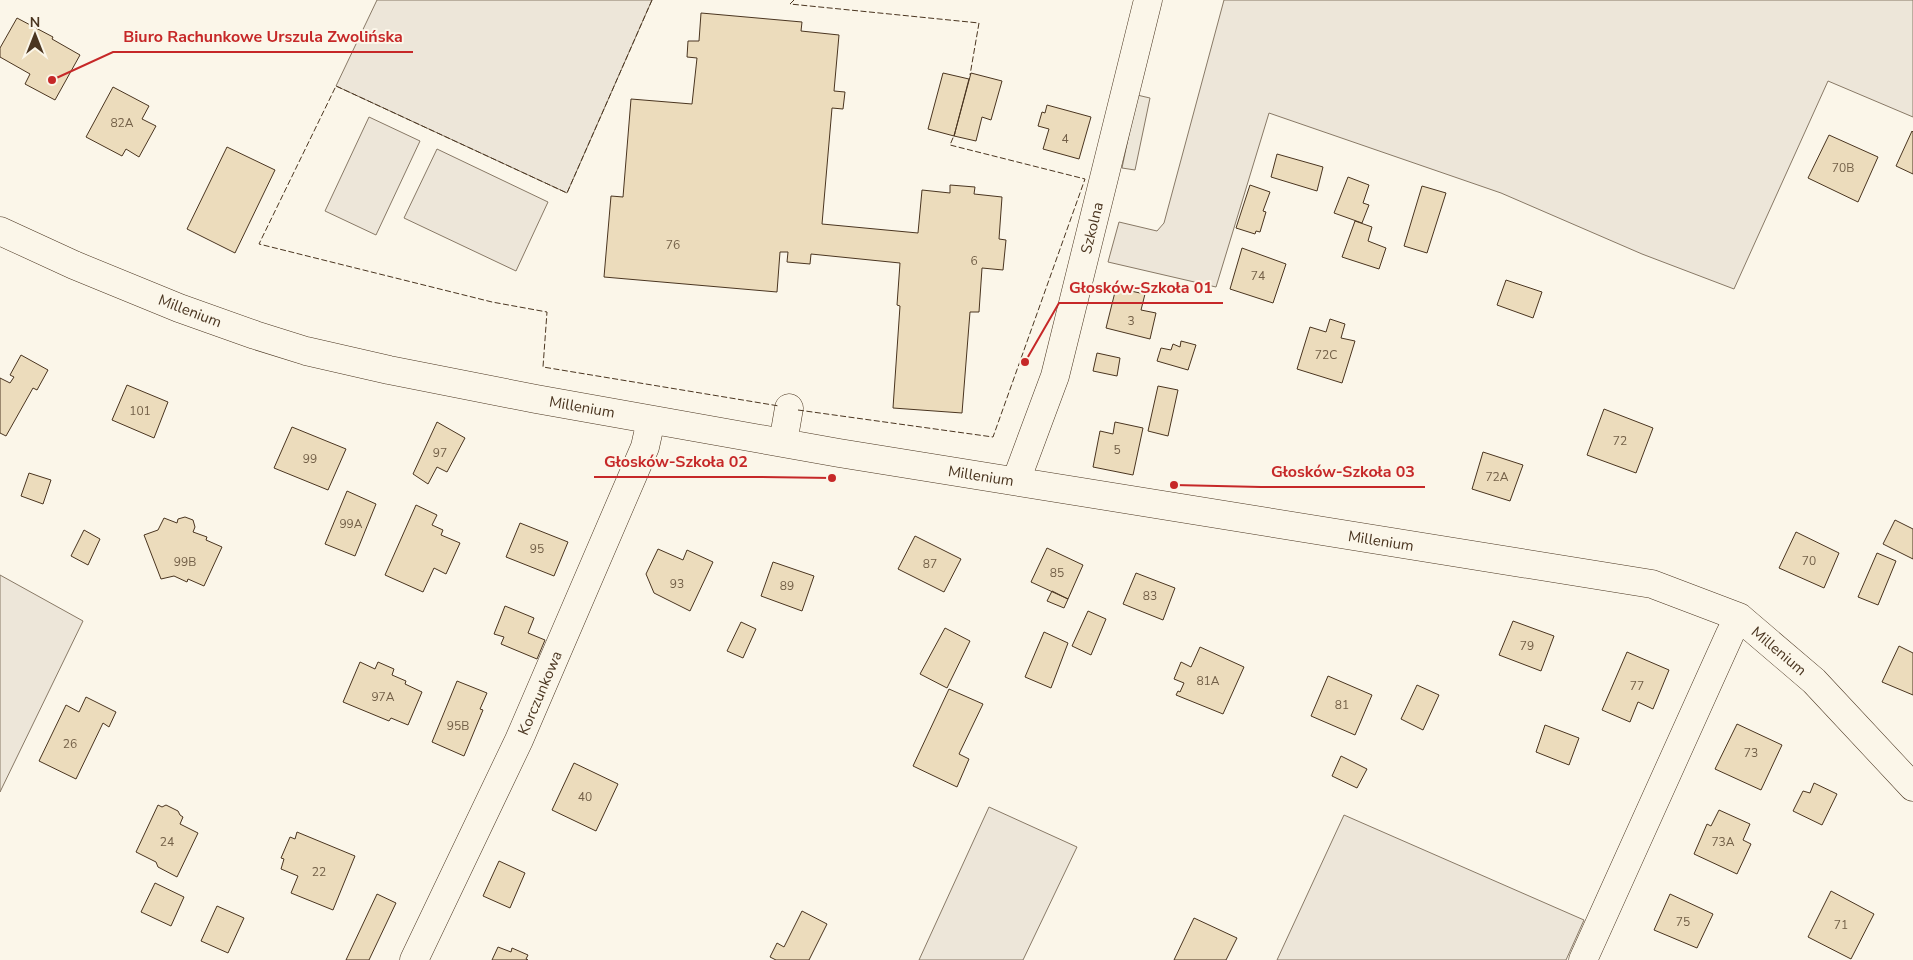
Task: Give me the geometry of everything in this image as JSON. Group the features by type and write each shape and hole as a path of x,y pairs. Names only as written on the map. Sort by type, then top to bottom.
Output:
{"street":[{"name":"Szkolna","path":"1016,482 1056,376 1148,0"},
{"name":"Millenium","path":"0,231 74,265 179,308 255,336 306,351 389,370 783,443 1652,584 1739,617 1814,681 1913,787"},
{"path":"783,443 789,408"},
{"name":"Korczunkowa","path":"414,960 520,740 645,447 651,420"},
{"path":"1583,960 1739,617"}],"shaded area":[{"path":"377,0 652,0 567,193 336,86"},
{"path":"1224,0 1913,0 1913,117 1828,81 1734,289 1642,254 1501,193 1269,113 1216,287 1108,262 1119,222 1157,231 1164,223"},
{"path":"1137,95 1150,98 1135,170 1122,168"},
{"path":"369,117 420,141 376,235 325,211"},
{"path":"437,149 548,202 516,271 404,218"},
{"path":"0,575 83,621 0,792"},
{"path":"989,807 1077,847 1023,960 919,960"},
{"path":"1344,815 1584,920 1566,960 1277,960"}],"building":[{"path":"701,13 802,22 801,31 839,35 834,91 845,92 843,109 832,108 822,224 918,233 922,190 950,193 950,185 975,187 974,194 1002,197 999,239 1006,240 1003,270 982,268 979,312 970,312 962,413 893,408 900,306 897,305 900,263 811,254 810,264 787,262 788,252 780,252 777,292 604,277 611,196 623,197 631,99 692,104 697,58 687,57 688,41 699,41"},
{"path":"17,18 53,37 52,39 80,55 55,100 25,84 30,74 0,57 0,48"},
{"path":"943,73 969,79 954,136 928,129"},
{"path":"971,73 1002,81 991,120 982,117 976,141 954,136"},
{"path":"113,87 149,106 142,119 156,126 139,157 126,149 122,156 86,137"},
{"path":"1047,105 1091,117 1079,159 1043,149 1049,129 1038,126 1042,112 1045,113"},
{"path":"1913,132 1913,174 1896,166"},
{"path":"1829,135 1878,157 1858,202 1808,178"},
{"path":"227,147 275,170 235,253 187,229"},
{"path":"1277,154 1323,167 1317,191 1271,177"},
{"path":"1348,177 1369,185 1363,203 1369,205 1362,223 1334,213"},
{"path":"1250,185 1270,192 1263,211 1266,212 1260,232 1256,231 1255,234 1236,228"},
{"path":"1422,186 1446,193 1427,253 1404,246"},
{"path":"1355,221 1372,227 1368,241 1386,248 1379,269 1342,257"},
{"path":"1242,248 1286,264 1273,303 1230,289"},
{"path":"1506,280 1542,292 1533,318 1497,305"},
{"path":"1116,288 1145,294 1141,310 1156,313 1150,339 1106,328"},
{"path":"1330,319 1345,324 1341,338 1355,341 1342,383 1297,369 1310,327 1326,332"},
{"path":"1181,341 1196,345 1188,370 1157,361 1161,348 1171,350 1173,344 1180,347"},
{"path":"1097,353 1120,358 1117,376 1093,371"},
{"path":"21,355 48,370 37,390 33,388 6,436 0,433 0,378 10,383 14,377 10,375"},
{"path":"127,385 168,402 154,438 112,420"},
{"path":"1158,386 1178,390 1168,436 1148,431"},
{"path":"1604,409 1653,428 1636,473 1587,455"},
{"path":"437,422 465,438 447,472 437,467 428,484 413,474"},
{"path":"1115,422 1143,428 1133,475 1093,467 1100,431 1113,434"},
{"path":"292,427 346,449 328,490 274,468"},
{"path":"1483,452 1523,465 1510,501 1472,489"},
{"path":"29,473 51,480 43,504 21,496"},
{"path":"347,491 376,504 355,556 325,544"},
{"path":"416,505 437,515 432,525 443,530 441,535 460,543 446,574 434,568 423,592 385,575"},
{"path":"185,517 193,520 195,527 193,532 207,537 206,540 222,547 204,586 188,579 187,582 174,576 161,579 144,535 158,530 164,518 177,523 178,519"},
{"path":"1895,520 1913,529 1913,559 1883,544"},
{"path":"520,523 568,542 554,576 506,557"},
{"path":"84,530 100,539 88,565 71,556"},
{"path":"1796,532 1839,553 1824,588 1779,568"},
{"path":"915,536 961,559 944,592 898,569"},
{"path":"1047,548 1083,565 1068,599 1031,582"},
{"path":"658,549 683,560 687,550 713,562 690,611 654,593 646,574"},
{"path":"1877,553 1896,561 1878,605 1858,597"},
{"path":"773,562 814,576 802,611 761,596"},
{"path":"1136,573 1175,588 1163,620 1123,604"},
{"path":"1052,591 1068,599 1064,608 1047,601"},
{"path":"505,606 534,618 528,633 545,640 537,659 501,644 504,637 494,634"},
{"path":"1088,611 1106,619 1091,655 1072,646"},
{"path":"1513,621 1554,636 1541,671 1499,655"},
{"path":"741,622 756,629 743,658 727,651"},
{"path":"945,628 970,641 947,688 920,674"},
{"path":"1044,632 1068,643 1051,688 1025,677"},
{"path":"1899,646 1913,653 1913,695 1882,682"},
{"path":"1200,647 1244,667 1223,714 1176,695 1178,691 1180,692 1184,683 1174,679 1181,662 1191,667"},
{"path":"1627,652 1669,670 1653,709 1638,702 1630,722 1602,710"},
{"path":"360,662 375,669 378,662 394,669 392,675 406,681 405,684 422,692 408,725 391,718 389,721 343,702"},
{"path":"1328,676 1372,695 1355,735 1311,716"},
{"path":"457,681 487,693 480,709 483,710 464,756 432,742"},
{"path":"1417,685 1439,695 1423,730 1401,719"},
{"path":"949,689 983,704 959,754 969,759 957,787 913,766"},
{"path":"86,697 116,712 109,727 103,723 76,779 39,761 66,705 79,712"},
{"path":"1737,724 1782,745 1761,790 1715,769"},
{"path":"1545,725 1579,738 1569,765 1536,752"},
{"path":"1341,756 1367,769 1357,788 1332,776"},
{"path":"574,763 618,784 596,831 552,810"},
{"path":"1814,783 1837,794 1822,825 1793,811 1803,791 1810,793"},
{"path":"158,805 162,807 166,805 178,811 183,817 180,824 198,833 177,877 158,867 156,862 136,852"},
{"path":"1719,810 1750,824 1743,840 1751,844 1737,874 1694,854 1707,824 1711,826"},
{"path":"297,832 355,856 333,910 291,893 298,876 281,869 284,859 281,858 290,837 295,839"},
{"path":"499,861 525,873 510,908 483,896"},
{"path":"155,883 184,897 171,926 141,912"},
{"path":"1831,891 1874,914 1851,959 1808,937"},
{"path":"377,894 396,903 369,960 346,960"},
{"path":"1670,894 1713,914 1697,948 1654,930"},
{"path":"217,906 244,918 228,953 201,941"},
{"path":"802,911 827,924 809,960 776,960 770,957 777,943 784,947"},
{"path":"1194,918 1237,938 1226,960 1174,960"},
{"path":"498,947 511,952 512,948 528,955 526,959 528,960 492,960"}],"fence":[{"path":"652,0 567,193 336,86 259,244 492,302 547,312 543,367 779,406"},
{"path":"794,0 790,4 979,23 970,75"},
{"path":"798,410 993,437 1085,179 950,145 955,133"}],"place":[{"name":"Biuro Rachunkowe Urszula Zwolińska","path":"52,80"},
{"name":"Głosków-Szkoła 01","path":"1025,362"},
{"name":"Głosków-Szkoła 02","path":"832,478"},
{"name":"Głosków-Szkoła 03","path":"1174,485"}]}
